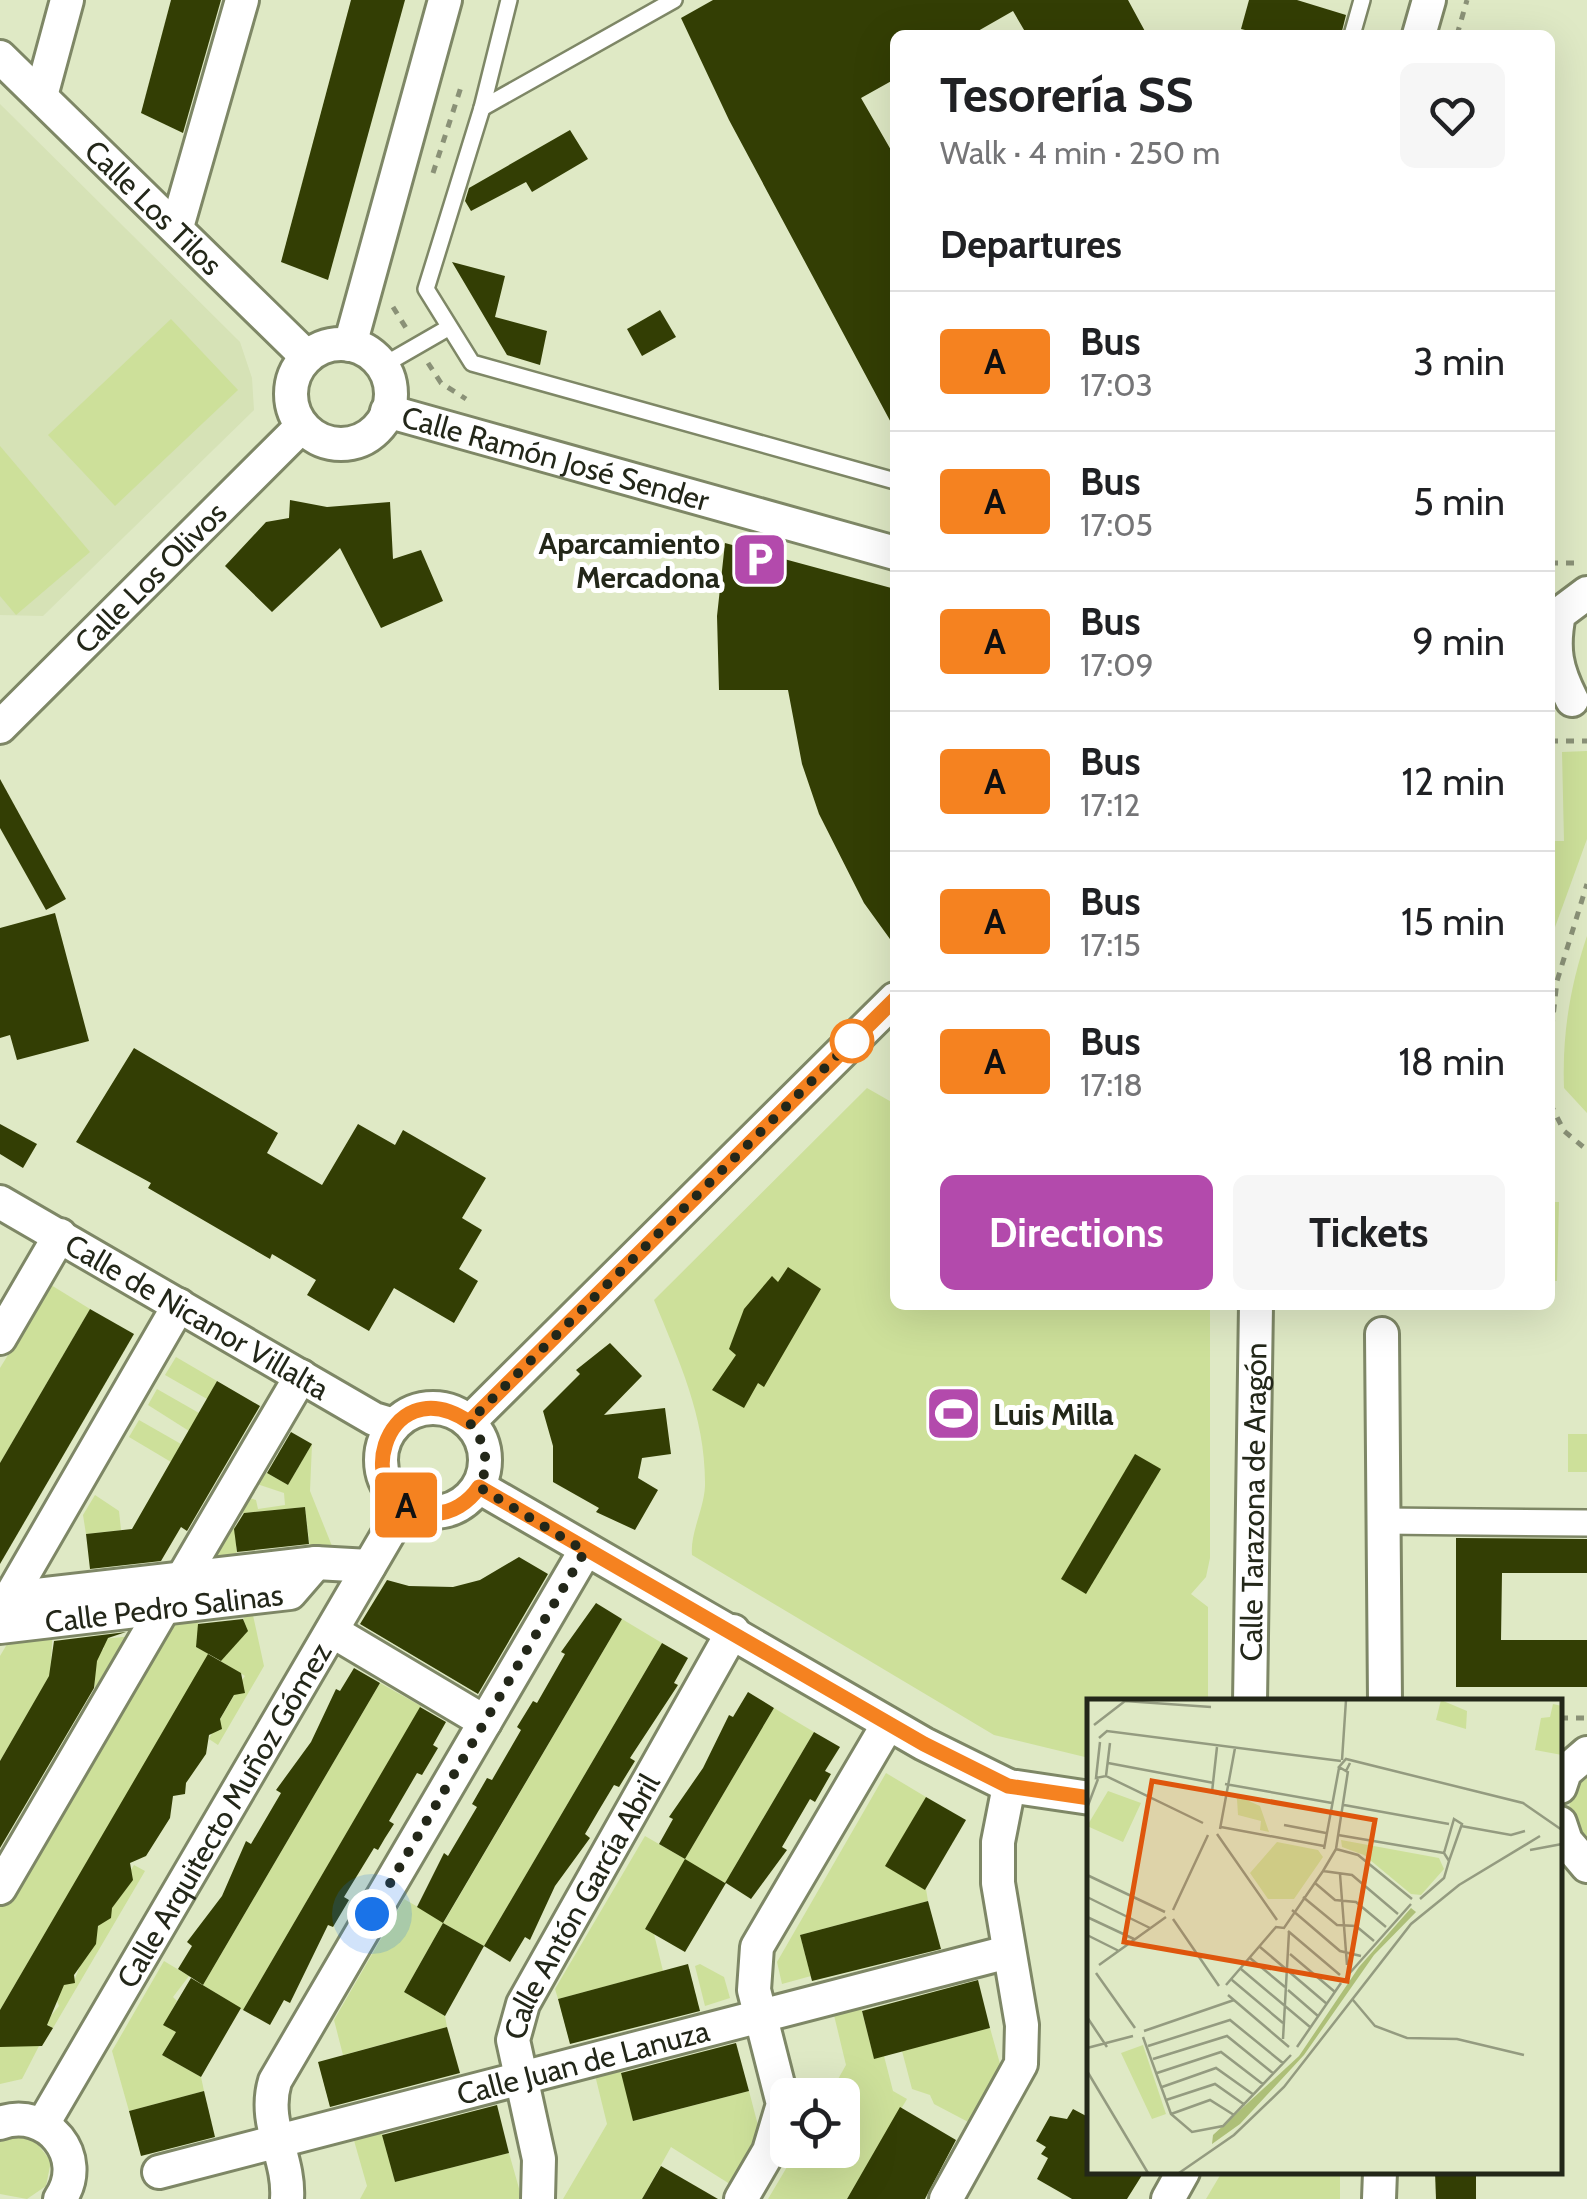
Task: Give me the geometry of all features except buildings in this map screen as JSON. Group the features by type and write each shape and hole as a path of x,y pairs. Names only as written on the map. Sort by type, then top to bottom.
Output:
{"street":[{"path":"41,96 66,0"},
{"path":"177,227 242,0"},
{"path":"350,345 445,0"},
{"path":"1421,30 1429,0"},
{"name":"Calle Los Tilos","path":"0,57 307,357"},
{"path":"350,345 382,366 389,380 388,411 370,435 356,442 327,442 302,426 294,413 292,382 307,357 320,348 350,345"},
{"name":"Calle Ramón José Sender","path":"388,411 890,552"},
{"name":"Calle Los Olivos","path":"0,727 302,426"},
{"path":"1555,592 1586,583"},
{"path":"1555,632 1559,614 1586,583"},
{"path":"1555,659 1570,701"},
{"path":"469,1422 890,1003"},
{"name":"Calle de Nicanor Villalta","path":"0,1202 374,1420 394,1425"},
{"path":"0,1338 60,1234"},
{"path":"2,1610 180,1305"},
{"name":"Calle Tarazona de Aragón","path":"1250,1699 1256,1310"},
{"path":"1382,1334 1385,1699"},
{"path":"183,1577 301,1376"},
{"path":"424,1408 440,1408 469,1422 484,1447 485,1471 479,1487 450,1510 432,1513 405,1505 389,1489 382,1473 386,1438 394,1425 424,1408"},
{"path":"479,1487 888,1724 1008,1786 1087,1798"},
{"name":"Calle Arquitecto Muñoz Gómez","path":"43,2124 405,1505"},
{"path":"1383,1521 1587,1522"},
{"path":"288,2199 270,2107 282,2066 585,1551"},
{"name":"Calle Pedro Salinas","path":"2,1610 183,1577 316,1563 369,1566"},
{"name":"Calle Pedro Salinas","path":"2,1610 164,1606 290,1593 316,1563"},
{"path":"0,1888 164,1606"},
{"path":"332,1631 486,1722"},
{"name":"Calle Antón García Abril","path":"538,2199 539,2159 514,2040 523,2004 732,1631"},
{"path":"741,2199 768,2151 783,2104 754,1990 757,1947 888,1724"},
{"path":"1562,1750 1587,1752"},
{"path":"1562,1781 1565,1772 1587,1752"},
{"path":"946,2199 1021,2064 1022,2025 1001,1916 998,1842 1008,1786"},
{"path":"1562,1829 1587,1866"},
{"path":"1562,1867 1587,1866"},
{"name":"Calle Juan de Lanuza","path":"159,2172 1008,1952"},
{"path":"0,2122 27,2119 43,2124 65,2146 69,2178 66,2197"},
{"path":"1168,2199 1182,2174"}],"lane":[{"path":"509,0 482,108 426,289 472,363 890,480"},
{"path":"482,108 674,0"},
{"path":"1353,30 1362,0"},
{"path":"382,366 448,328"}],"path":[{"path":"1458,30 1467,0"},
{"path":"428,188 464,75"},
{"path":"396,290 392,304 441,384 469,400"},
{"path":"1555,565 1586,583"},
{"path":"1555,741 1587,741"},
{"path":"1555,998 1557,980 1587,884"},
{"path":"1555,1114 1564,1131 1587,1150"}],"shaded area":[{"path":"0,104 240,342 252,378 254,410 43,616 0,615"},
{"path":"171,319 238,390 115,506 48,435"},
{"path":"0,446 90,552 16,615 0,596"},
{"path":"1587,751 1587,839 1555,927 1555,841 1564,841 1562,752"},
{"path":"1587,936 1587,1113 1564,1088 1564,1049 1568,1011"},
{"name":"Luis Milla","path":"867,1088 890,1101 890,1310 1210,1310 1210,1558 1206,1577 1191,1594 1208,1607 1208,1698 1087,1699 1087,1758 994,1735 692,1555 705,1486 701,1437 689,1390 654,1300"},
{"path":"1555,1202 1559,1202 1557,1281"},
{"path":"51,1285 90,1309 0,1463 0,1368"},
{"path":"176,1357 217,1381 207,1399 165,1375"},
{"path":"157,1389 199,1413 189,1431 148,1405"},
{"path":"139,1420 181,1444 171,1462 129,1437"},
{"path":"1568,1434 1587,1434 1587,1472 1568,1472"},
{"path":"312,1444 310,1491 332,1546 310,1548 305,1507 234,1514 237,1558 201,1561 240,1495 256,1500 258,1509 285,1505 284,1493 248,1481 256,1467 288,1485"},
{"path":"95,1495 119,1511 121,1530 86,1534 83,1515"},
{"path":"251,1606 264,1666 218,1745 209,1739 213,1731 221,1730 219,1721 235,1694 244,1692 240,1683 245,1676 219,1660 232,1638 246,1634 242,1607"},
{"path":"196,1612 200,1635 196,1647 209,1654 0,2010 0,1906 172,1615"},
{"path":"622,1619 662,1643 484,1946 443,1923 404,1992 445,2016 447,2027 343,2055 334,2020 404,1899 444,1922"},
{"path":"53,1629 50,1675 0,1761 0,1656 13,1634"},
{"path":"134,1636 87,1717 80,1713 95,1694 94,1654 104,1649 101,1639"},
{"path":"380,1683 421,1706 243,2010 203,1985"},
{"path":"774,1708 814,1732 725,1883 685,1860 645,1929 654,1934 663,1971 558,1999 555,1989 645,1836 685,1859"},
{"path":"1587,1772 1587,1842 1573,1826 1569,1807 1574,1789"},
{"path":"886,1773 926,1797 886,1866 926,1889 928,1901 800,1935 811,1976 782,1984 777,1962"},
{"path":"134,1865 145,1871 53,2028 45,2023 59,2006 56,1998 65,1983 74,1981 92,1935 132,1880 129,1873"},
{"path":"164,1961 189,1976 173,1997 177,2001 164,2024 176,2032 162,2055 201,2077 204,2091 129,2111 112,2051"},
{"path":"700,1964 724,1977 730,1998 705,2006 695,1966"},
{"path":"860,2004 874,2058 884,2056 893,2091 907,2099 847,2199 768,2199 786,2168 860,2168 860,2078 839,2078 846,2065 833,2011"},
{"path":"990,2028 1002,2071 972,2124 934,2104 930,2095 912,2089 902,2051"},
{"path":"39,2046 22,2079 0,2084 0,2047"},
{"path":"620,2068 634,2121 749,2091 761,2137 733,2186 671,2147 642,2199 563,2199 607,2124 595,2075"},
{"path":"381,2129 395,2182 509,2153 522,2199 360,2199 367,2186 353,2137"},
{"path":"15,2136 34,2140 51,2161 46,2186 27,2199 0,2194 0,2142"},
{"path":"1221,2174 1340,2174 1340,2199 1206,2199"}],"bus line":[{"name":"A","path":"890,1004 469,1422 440,1408 424,1408 394,1425 381,1456 382,1473 389,1489 405,1505 432,1513 465,1502 479,1487 924,1744 1008,1786 1087,1798"}],"place":[{"name":"Aparcamiento Mercadona","path":"759,560"},
{"name":"Luis Milla","path":"954,1414"}],"route":[{"path":"372,1914 585,1551 479,1487 485,1471 484,1447 469,1422 852,1041"}]}
